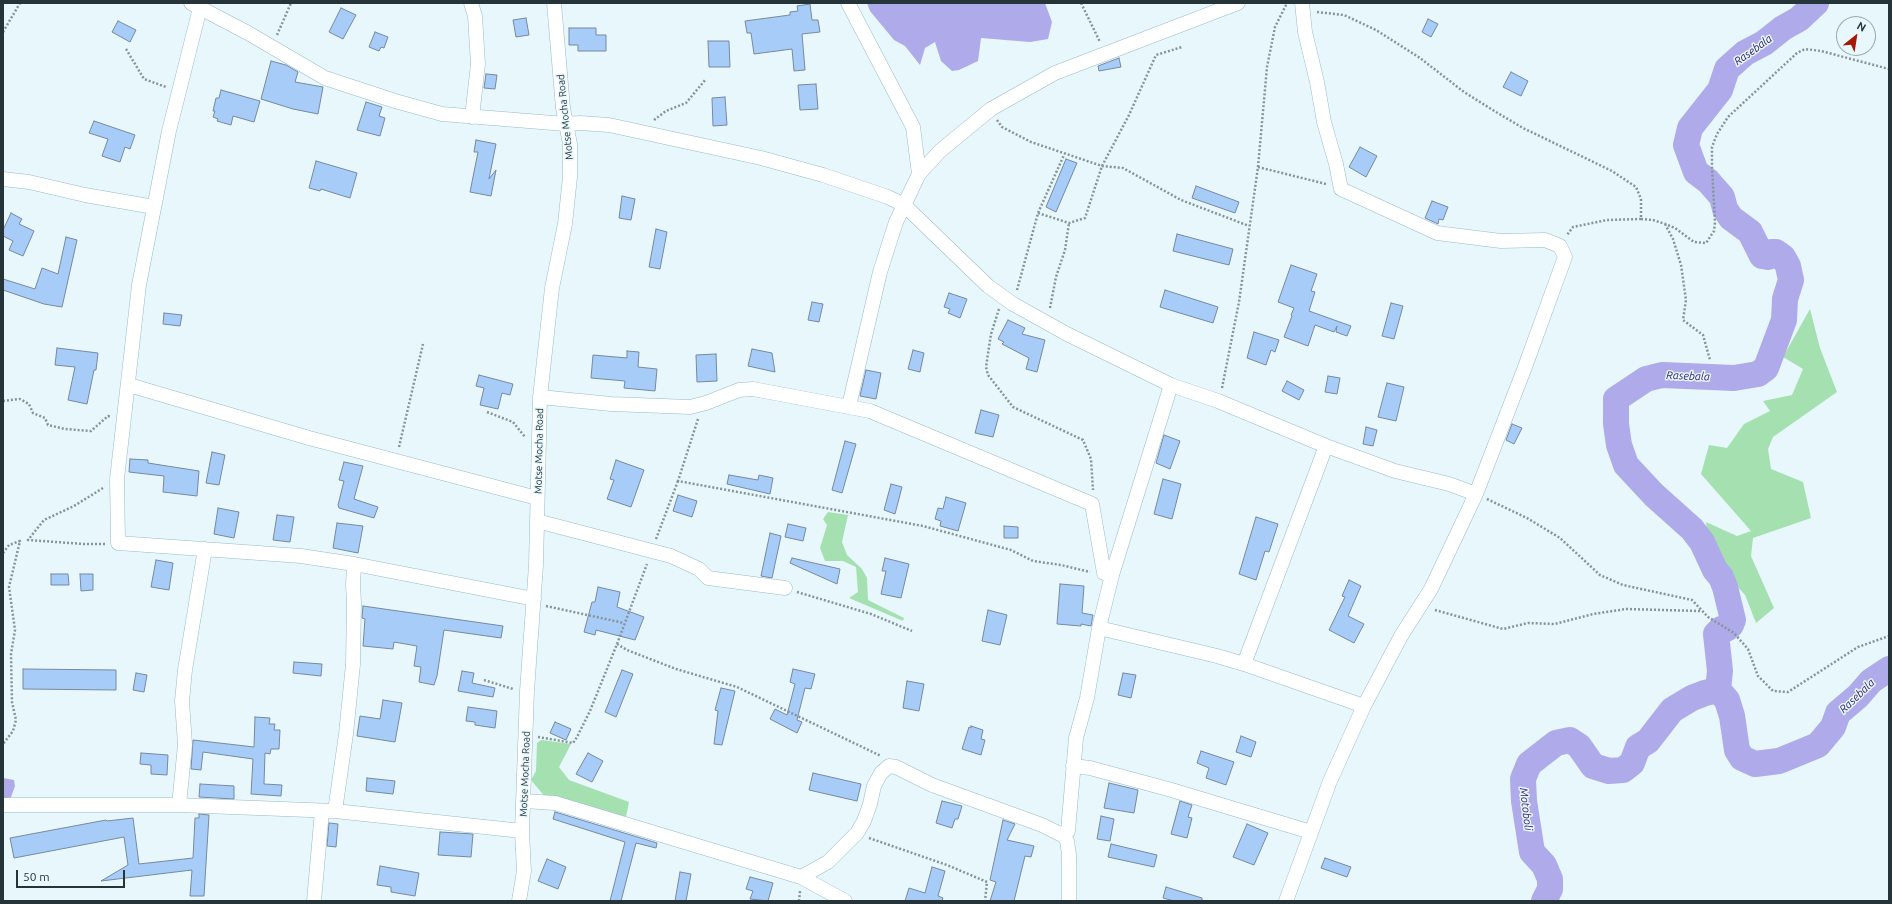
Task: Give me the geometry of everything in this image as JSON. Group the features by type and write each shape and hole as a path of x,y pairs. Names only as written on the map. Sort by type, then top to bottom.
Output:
{"street":[{"path":"471,3 475,16 478,64 472,117"},
{"name":"Motse Mocha Road","path":"519,901 524,871 522,831 527,736 527,691 534,601 540,398 552,288 565,224 570,177 570,144 565,124 554,3"},
{"path":"848,3 914,127 919,174"},
{"path":"850,406 880,272 896,222 919,174 940,150 991,109 1055,73 1105,53 1119,50 1238,3"},
{"path":"534,601 354,564 301,556 118,543 117,479 123,420 129,386 139,285 196,5 325,78 395,101 442,114 565,124 580,123 609,125 700,144 823,175 888,197 904,205 924,223 971,271 1009,301 1044,322 1131,366 1172,385 1218,401 1326,446 1395,471 1449,484 1476,494"},
{"path":"1286,901 1330,781 1364,706 1419,606 1430,589 1476,494 1526,367 1565,257 1560,246 1545,240 1501,241 1437,233 1341,189 1336,164 1324,122 1306,32 1303,7"},
{"path":"3,178 29,182 85,195 154,207"},
{"path":"1064,836 1068,831 1076,738 1087,698 1108,574 1131,518 1148,458 1172,385"},
{"path":"129,386 217,412 537,498"},
{"path":"540,398 690,407 706,403 739,390 753,389 850,406 870,412 900,423 1092,504 1108,574"},
{"path":"1244,664 1326,446"},
{"path":"537,521 652,550 687,563 698,569 708,578 785,588"},
{"path":"180,805 185,745 182,701 184,678 205,549"},
{"path":"314,901 328,811 346,734 353,664 354,564"},
{"path":"1099,628 1217,656 1364,706"},
{"path":"801,876 828,862 857,833 870,804 874,786 881,773 889,766 896,767 932,785 1042,825 1064,836 1067,841 1069,854 1069,901"},
{"path":"1073,766 1090,768 1168,789 1311,832"},
{"path":"524,801 555,803 801,876 845,901"},
{"path":"3,804 180,805 328,811 522,831"}],"path":[{"path":"3,32 20,3"},
{"path":"272,47 291,3"},
{"path":"1081,3 1105,53"},
{"path":"1218,401 1239,302 1258,167 1267,67 1275,27 1287,3"},
{"path":"1303,7 1344,15 1376,30 1420,58 1464,92 1503,116 1627,180 1636,187 1641,198 1642,219"},
{"path":"1038,213 1069,223 1085,218 1102,166 1126,122 1156,54 1182,47"},
{"path":"126,50 144,79 162,86 179,88"},
{"path":"1560,246 1573,227 1607,220 1642,219 1653,220 1665,224 1694,242 1706,243 1714,231 1715,222 1712,147 1717,134 1728,117 1797,53 1804,50 1821,51 1889,70"},
{"path":"640,132 666,110 686,103 706,79"},
{"path":"991,109 1002,127 1031,142 1064,155 1102,166 1123,168 1181,200 1249,226"},
{"path":"1064,155 1038,213 1009,301 991,334 986,367 988,375 1013,407 1083,440 1091,459 1092,504"},
{"path":"1258,167 1320,182 1341,189"},
{"path":"1044,322 1052,303 1056,277 1065,250 1069,223"},
{"path":"1665,224 1673,239 1681,265 1686,300 1683,320 1703,335 1710,360"},
{"path":"396,461 423,344"},
{"path":"3,401 20,399 29,404 33,413 44,418 48,426 65,429 91,431 108,416 123,420"},
{"path":"527,736 573,743 590,710 617,644 678,481 697,421 706,403"},
{"path":"487,412 512,422 524,436 526,442"},
{"path":"28,540 44,520 74,506 117,479"},
{"path":"678,481 923,526 1011,550 1033,561 1061,565 1093,573 1108,574"},
{"path":"1476,494 1527,518 1560,538 1600,575 1623,585 1692,600 1701,611 1713,621 1734,633 1748,649 1758,676 1773,691 1788,692 1858,647 1889,636"},
{"path":"3,553 9,545 28,540 84,544 118,543"},
{"path":"3,744 13,731 16,720 12,702 11,654 15,630 9,587 20,541"},
{"path":"785,588 870,614 912,631"},
{"path":"534,601 624,623"},
{"path":"1419,606 1502,629 1528,623 1555,624 1593,614 1626,609 1701,611"},
{"path":"617,644 627,650 676,669 737,687 879,754 888,762 889,766"},
{"path":"484,680 514,689 527,691"},
{"path":"857,833 873,840 947,865 987,882 985,901"}],"green space":[{"path":"1810,309 1820,348 1837,392 1773,437 1768,449 1771,469 1803,482 1811,518 1753,538 1751,556 1774,608 1756,623 1745,595 1711,558 1706,522 1737,536 1751,531 1701,474 1709,445 1727,448 1744,424 1770,411 1763,401 1792,395 1803,369 1783,357"},
{"path":"828,512 848,515 842,542 847,555 862,569 867,578 868,600 904,618 903,621 849,598 858,592 856,567 843,561 825,561 820,548 827,525 823,519"},
{"path":"541,740 571,744 559,767 569,780 629,802 626,817 546,798 531,780 536,771 537,743"}],"shaded area":[{"path":"867,3 1045,3 1052,22 1048,39 1030,42 981,38 978,61 959,70 952,71 941,61 935,42 925,48 920,65 905,46 894,40 870,11"},
{"path":"3,778 14,780 15,786 11,797 5,799 3,799"}],"building":[{"path":"810,4 812,20 818,20 820,32 802,34 805,70 794,71 792,49 754,54 751,33 747,33 745,21 790,15 790,12 798,11 797,6"},
{"path":"341,8 356,15 343,39 329,32"},
{"path":"526,18 529,35 516,37 513,20"},
{"path":"1428,19 1438,24 1431,37 1422,32"},
{"path":"118,21 136,30 130,42 112,32"},
{"path":"569,28 596,28 596,35 606,35 606,51 578,51 578,45 569,45"},
{"path":"375,32 388,37 384,48 381,47 379,51 369,47"},
{"path":"708,41 729,41 730,67 709,67"},
{"path":"1119,58 1121,67 1099,71 1098,66"},
{"path":"271,61 286,65 298,72 295,82 323,87 318,114 293,109 261,99"},
{"path":"1511,72 1528,81 1521,96 1503,87"},
{"path":"486,74 497,75 495,89 484,88"},
{"path":"816,84 818,109 800,110 798,85"},
{"path":"221,90 260,101 254,122 233,116 231,125 217,121 218,119 213,117 215,111 213,111 216,98 219,98"},
{"path":"725,97 727,125 713,126 712,98"},
{"path":"366,102 382,107 379,116 385,118 380,136 357,130"},
{"path":"94,121 135,135 130,149 125,147 120,162 102,156 108,139 89,133"},
{"path":"476,140 496,144 489,179 496,170 491,196 470,192 478,152 474,152"},
{"path":"1360,147 1377,156 1366,177 1349,167"},
{"path":"1066,159 1077,163 1056,212 1046,207"},
{"path":"316,161 357,173 350,198 321,189 320,191 309,188"},
{"path":"1196,186 1239,202 1235,213 1192,198"},
{"path":"622,196 635,199 631,220 619,218"},
{"path":"1432,201 1448,207 1443,220 1439,219 1438,224 1425,218"},
{"path":"11,213 22,219 19,224 34,231 23,256 9,250 13,241 3,236 3,230"},
{"path":"656,229 667,232 660,269 649,267"},
{"path":"1177,234 1233,249 1229,265 1173,251"},
{"path":"66,237 77,240 62,307 44,304 3,290 3,279 35,289 42,268 58,274"},
{"path":"1291,265 1317,274 1311,291 1315,292 1309,311 1351,326 1347,336 1336,332 1337,326 1334,332 1315,325 1308,346 1284,337 1294,308 1278,302"},
{"path":"1165,290 1218,307 1213,323 1160,307"},
{"path":"949,293 967,299 960,318 948,313 950,309 944,307"},
{"path":"812,302 823,304 819,322 808,320"},
{"path":"1391,303 1403,306 1394,339 1382,336"},
{"path":"164,313 182,315 180,326 163,324"},
{"path":"1008,320 1025,328 1022,334 1045,340 1037,372 1026,369 1029,358 1002,344 1004,342 998,339"},
{"path":"1254,332 1279,340 1275,352 1271,350 1266,365 1247,358"},
{"path":"57,348 98,353 96,370 94,370 87,404 68,400 75,367 55,365"},
{"path":"752,349 772,353 775,372 748,366"},
{"path":"913,350 924,353 920,372 908,369"},
{"path":"627,351 639,352 638,367 657,369 655,391 624,388 625,381 591,378 593,355 627,358"},
{"path":"716,354 717,381 697,382 696,355"},
{"path":"866,370 881,373 876,399 860,396"},
{"path":"479,375 513,384 510,395 502,393 498,409 480,405 484,388 476,386"},
{"path":"1328,376 1340,378 1337,394 1325,392"},
{"path":"1287,381 1304,390 1299,400 1282,391"},
{"path":"1387,383 1404,387 1396,421 1378,417"},
{"path":"981,410 999,415 993,437 975,433"},
{"path":"1512,424 1522,428 1514,444 1506,440"},
{"path":"1366,427 1377,430 1373,446 1363,444"},
{"path":"1164,435 1180,441 1170,469 1156,463"},
{"path":"845,441 856,444 842,493 832,490"},
{"path":"212,452 225,455 219,485 206,483"},
{"path":"130,459 148,460 148,463 199,471 197,496 163,492 164,476 129,472"},
{"path":"616,460 644,470 631,507 607,499 614,480 610,479"},
{"path":"344,462 363,466 354,499 378,507 374,518 339,508 338,505 344,481 339,480"},
{"path":"729,475 758,480 759,475 773,478 770,494 727,484"},
{"path":"1163,479 1181,484 1172,519 1154,514"},
{"path":"891,484 902,487 895,514 884,510"},
{"path":"678,495 697,501 692,517 673,511"},
{"path":"946,497 966,503 958,531 940,526 941,521 935,519 938,508 943,509"},
{"path":"218,508 239,512 234,538 214,534"},
{"path":"277,515 294,517 290,542 273,540"},
{"path":"1256,517 1278,524 1269,552 1265,551 1256,580 1239,574"},
{"path":"337,523 363,526 358,553 333,548"},
{"path":"788,524 806,528 803,541 785,537"},
{"path":"1004,526 1018,527 1018,538 1004,538"},
{"path":"770,533 781,536 772,578 761,576"},
{"path":"792,558 840,569 837,584 790,563"},
{"path":"885,558 909,564 901,598 881,594 886,571 882,571"},
{"path":"156,560 173,563 169,590 151,587"},
{"path":"51,574 68,574 69,585 51,585"},
{"path":"80,574 93,574 93,590 81,591"},
{"path":"1349,580 1361,586 1348,616 1364,624 1354,643 1329,630 1345,597 1342,596"},
{"path":"1060,584 1084,586 1082,613 1093,615 1091,626 1081,624 1081,626 1057,624"},
{"path":"598,587 620,592 617,607 644,617 635,640 596,630 595,635 584,632 592,602 595,602"},
{"path":"363,606 503,626 501,638 444,630 437,676 434,685 419,682 421,667 414,666 417,646 394,642 393,649 363,646 365,619 362,618"},
{"path":"988,610 1007,615 1000,645 982,641"},
{"path":"294,662 322,664 321,676 293,673"},
{"path":"23,669 116,670 116,690 23,689"},
{"path":"793,669 815,674 811,689 805,688 797,720 802,722 797,733 770,719 775,709 787,715 795,684 790,682"},
{"path":"622,670 633,674 616,717 605,712"},
{"path":"462,671 474,673 472,683 495,688 493,697 458,691"},
{"path":"136,673 147,675 144,692 133,690"},
{"path":"1123,673 1136,675 1131,698 1118,695"},
{"path":"907,681 924,684 919,711 903,708"},
{"path":"721,688 735,691 722,745 714,744 718,711 715,710"},
{"path":"383,700 402,703 395,742 357,736 360,716 380,719"},
{"path":"468,707 497,711 495,728 475,725 475,722 466,721"},
{"path":"255,717 270,718 269,724 275,724 274,730 280,730 279,749 271,749 270,754 265,753 264,784 282,785 281,796 251,794 253,759 203,752 201,770 191,769 193,740 254,747"},
{"path":"555,722 571,729 566,740 550,733"},
{"path":"971,726 983,730 981,739 985,740 981,755 962,749 969,727 971,728"},
{"path":"1241,736 1256,742 1251,757 1236,752"},
{"path":"1201,751 1234,762 1226,785 1206,778 1209,768 1197,763"},
{"path":"141,753 168,755 167,775 151,774 151,765 140,764"},
{"path":"588,753 603,761 592,782 576,774"},
{"path":"813,773 861,784 857,801 809,790"},
{"path":"367,778 395,781 393,794 366,791"},
{"path":"1109,783 1138,790 1134,813 1104,808"},
{"path":"200,784 234,786 234,799 199,797"},
{"path":"942,801 962,806 958,819 955,819 952,828 936,823"},
{"path":"1180,801 1192,805 1188,817 1192,818 1187,838 1171,834"},
{"path":"555,812 657,843 656,848 636,843 621,901 610,901 625,842 553,819"},
{"path":"199,814 209,815 204,896 190,896 192,870 101,881 128,865 124,837 14,858 10,838 106,820 133,818 139,864 193,858 195,818 199,818"},
{"path":"1101,816 1114,819 1110,841 1097,839"},
{"path":"1003,820 1015,824 1007,840 1034,846 1031,857 1025,856 1014,901 990,901 996,882 990,880"},
{"path":"329,823 338,824 336,847 327,846"},
{"path":"1247,824 1268,833 1254,865 1233,857"},
{"path":"440,832 473,834 471,857 438,855"},
{"path":"1111,844 1157,855 1154,867 1108,857"},
{"path":"1325,858 1351,867 1347,877 1321,868"},
{"path":"547,859 566,867 558,889 538,881"},
{"path":"380,866 419,873 415,896 391,892 391,887 377,885"},
{"path":"932,867 945,871 938,896 943,898 942,901 905,901 909,888 925,893"},
{"path":"680,872 691,874 686,901 675,901"},
{"path":"750,877 773,883 768,901 750,899 753,891 746,889"},
{"path":"1166,887 1202,898 1202,901 1174,901 1163,898"}],"waterway":[{"name":"Rasebala","path":"1816,3 1799,19 1783,28 1764,43 1745,53 1727,69 1720,90 1690,128 1686,145 1696,172 1708,181 1722,197 1725,209 1731,218 1750,232 1762,256 1768,257 1772,252 1776,252 1783,257 1788,266 1791,280 1785,299 1784,320 1766,368 1758,374 1734,378 1662,375 1646,379 1616,399 1616,424 1619,445 1626,465 1654,495 1692,529 1702,542 1725,587 1733,620 1731,625 1726,629 1721,629 1716,634 1720,671 1718,690 1727,700 1732,716 1737,750 1742,758 1755,764 1779,761 1818,745 1833,727 1838,713 1858,696 1871,681 1889,669"},
{"name":"Motoboli","path":"1544,901 1550,889 1550,879 1544,865 1532,852 1524,801 1523,779 1529,764 1556,743 1570,740 1579,746 1593,766 1609,771 1623,770 1632,763 1638,747 1648,741 1672,710 1692,698 1718,690"}]}
